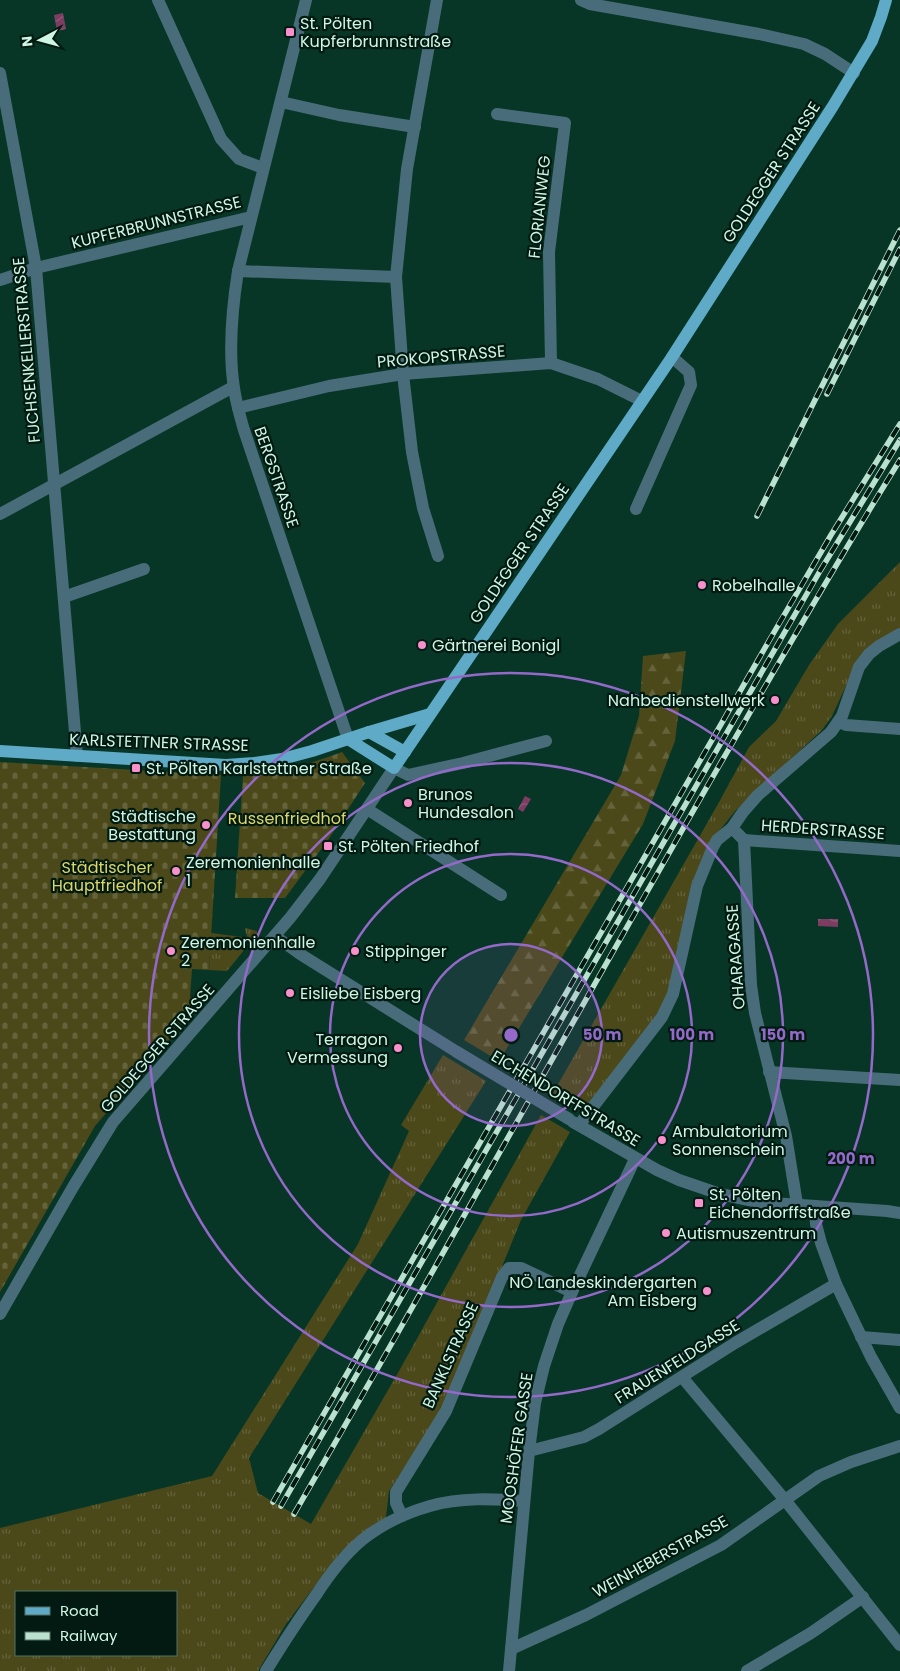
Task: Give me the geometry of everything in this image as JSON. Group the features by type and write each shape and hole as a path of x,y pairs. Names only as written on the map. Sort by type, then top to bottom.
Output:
{"main road":[{"name":"GOLDEGGER STRASSE","path":"394,768 672,357 854,73 872,41 886,0"},
{"name":"KARLSTETTNER STRASSE","path":"0,751 226,765 254,763 282,759 312,751 430,714"},
{"path":"369,732 405,752"},
{"path":"348,739 394,768"}],"street":[{"path":"158,0 221,139 239,159 263,168"},
{"name":"KUPFERBRUNNSTRASSE","path":"0,280 36,268 251,217 282,102 306,0"},
{"path":"437,0 402,206 396,277 403,374 412,452 423,508 438,556"},
{"path":"580,0 590,4 759,34 804,44 825,54 854,73"},
{"name":"FUCHSENKELLERSTRASSE","path":"0,73 36,268 77,756"},
{"path":"282,102 339,115 415,127"},
{"name":"FLORIANIWEG","path":"497,114 565,123 549,252 551,363"},
{"name":"BERGSTRASSE","path":"251,217 238,271 234,302 231,339 233,387 238,408 348,739"},
{"path":"238,271 396,277"},
{"path":"636,509 691,385 689,372 672,357"},
{"name":"PROKOPSTRASSE","path":"238,408 328,386 403,374 551,363 598,379 642,402"},
{"path":"0,514 233,387"},
{"path":"64,596 144,569"},
{"path":"574,1122 662,1017 673,994 697,886 717,840 732,828 758,795 839,722 859,667 869,654 900,634"},
{"path":"839,722 846,725 900,729"},
{"path":"394,768 408,775 464,763 546,741"},
{"name":"GOLDEGGER STRASSE","path":"0,1314 73,1187 113,1122 275,936 320,879 394,768"},
{"path":"367,810 501,895"},
{"path":"732,828 744,840"},
{"name":"HERDERSTRASSE","path":"744,840 900,851"},
{"name":"OHARAGASSE","path":"744,840 751,985 755,1013 786,1136 797,1204"},
{"name":"EICHENDORFFSTRASSE","path":"275,936 300,954 457,1052 635,1159 679,1180 720,1194 759,1202 900,1213"},
{"path":"769,1072 900,1080"},
{"name":"MOOSHÖFER GASSE","path":"509,1671 529,1451 535,1403 544,1366 558,1324 572,1292 635,1159"},
{"path":"815,1206 816,1224 821,1243 836,1284 861,1337 900,1408"},
{"name":"BANKLSTRASSE","path":"402,1516 396,1503 396,1492 446,1411 502,1277 509,1268 521,1268 572,1292"},
{"name":"FRAUENFELDGASSE","path":"529,1451 584,1437 599,1430 735,1343 836,1284"},
{"path":"861,1337 900,1340"},
{"path":"682,1377 785,1500 900,1644"},
{"name":"WEINHEBERSTRASSE","path":"511,1649 586,1615 721,1544 794,1492 834,1468 900,1446"},
{"path":"266,1671 290,1630 344,1558 362,1540 380,1527 402,1516 431,1506 457,1501 484,1499 524,1501"},
{"path":"747,1671 812,1633 863,1597"}],"green space":[{"path":"900,562 900,629 858,660 832,716 822,730 736,810 715,836 671,993 657,1017 582,1111 553,1093 749,747 776,721 809,665 838,624"},
{"path":"686,651 675,741 643,824 499,1061 464,1040 621,775 639,716 643,656"},
{"name":"Russenfriedhof","path":"342,752 365,783 328,840 285,898 235,898 243,776 293,768"},
{"name":"Städtischer Hauptfriedhof","path":"0,762 221,775 209,970 192,969 190,997 205,998 95,1126 0,1292"},
{"path":"245,929 257,931 257,935 249,944"},
{"path":"211,933 242,937 245,949 227,971 209,970"},
{"path":"443,1055 486,1081 249,1458 258,1493 311,1524 399,1371 541,1115 570,1132 521,1220 443,1408 389,1491 386,1517 340,1553 286,1624 258,1671 0,1671 0,1528 212,1476 358,1244 409,1131 401,1125"}],"water":[{"path":"63,13 66,29 57,31 54,15"},
{"path":"525,796 531,799 523,812 518,809"},
{"path":"818,919 838,919 838,927 818,926"}],"railway":[{"path":"757,516 900,230"},
{"path":"827,394 900,249"},
{"path":"273,1502 773,634 831,535 900,424"},
{"path":"281,1506 820,571 900,440"},
{"path":"294,1514 723,759 832,571 900,460"}],"place":[{"name":"St. Pölten Kupferbrunnstraße","path":"290,32"},
{"name":"Robelhalle","path":"702,585"},
{"name":"Gärtnerei Bonigl","path":"422,645"},
{"name":"Nahbedienstellwerk","path":"775,700"},
{"name":"St. Pölten Karlstettner Straße","path":"136,768"},
{"name":"Brunos Hundesalon","path":"408,803"},
{"name":"Städtische Bestattung","path":"206,825"},
{"name":"St. Pölten Friedhof","path":"328,846"},
{"name":"Zeremonienhalle 1","path":"176,871"},
{"name":"Zeremonienhalle 2","path":"171,951"},
{"name":"Stippinger","path":"355,951"},
{"name":"Eisliebe Eisberg","path":"290,993"},
{"name":"Terragon Vermessung","path":"398,1048"},
{"name":"Ambulatorium Sonnenschein","path":"662,1140"},
{"name":"St. Pölten Eichendorffstraße","path":"699,1203"},
{"name":"Autismuszentrum","path":"666,1233"},
{"name":"NÖ Landeskindergarten Am Eisberg","path":"707,1291"}]}
